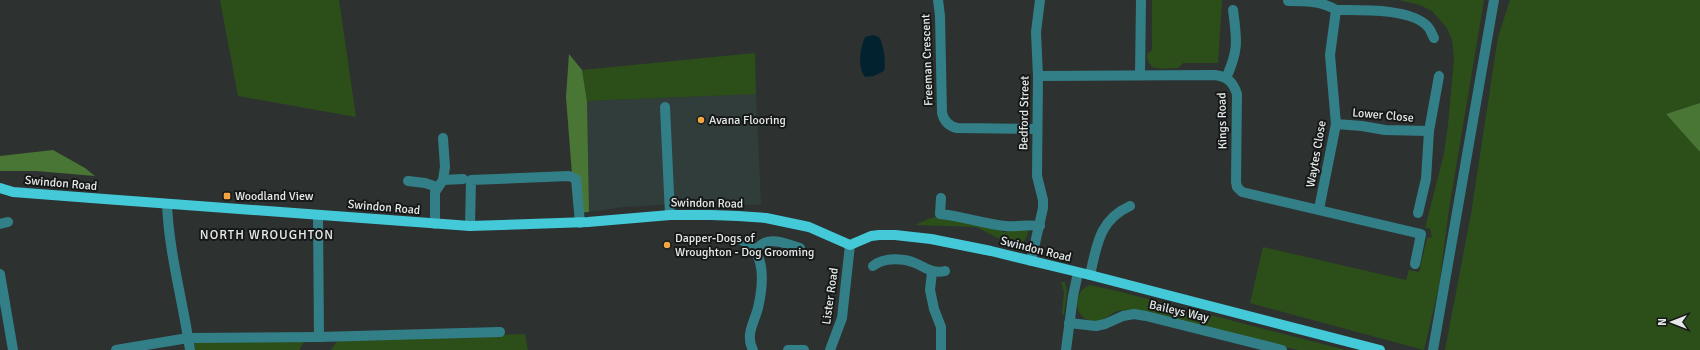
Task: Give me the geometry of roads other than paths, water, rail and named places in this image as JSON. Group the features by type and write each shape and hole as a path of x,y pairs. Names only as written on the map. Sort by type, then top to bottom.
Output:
{"main road":[{"name":"Swindon Road","path":"0,188 13,192 470,226 580,222 670,215 718,215 766,218 792,222 824,232 850,245 871,236 895,235 938,241 1078,272 1380,350"},
{"name":"Swindon Road","path":"0,194 13,192"}],"street":[{"name":"Freeman Crescent","path":"938,0 940,16 942,113 946,122 957,128 1037,129"},
{"name":"Bedford Street","path":"1031,261 1043,208 1043,200 1037,176 1038,76 1036,32 1040,0"},
{"path":"1140,0 1140,75"},
{"path":"1433,350 1494,0"},
{"path":"1288,1 1308,2 1329,6 1336,10 1384,11 1416,18 1428,27 1434,38"},
{"path":"1226,78 1234,60 1237,40 1233,10"},
{"name":"Waytes Close","path":"1319,209 1336,124 1330,55 1336,10"},
{"name":"Kings Road","path":"1038,76 1215,75 1226,78 1234,86 1237,94 1236,182 1237,187 1242,192 1247,195 1319,209 1421,234 1415,264"},
{"name":"Lower Close","path":"1418,213 1426,179 1429,131 1439,76"},
{"path":"665,107 670,215"},
{"name":"Lower Close","path":"1336,124 1385,130 1429,131"},
{"path":"435,224 436,192 445,167 443,138"},
{"path":"470,226 471,180 569,176 576,179 580,222"},
{"path":"408,181 440,183 463,179"},
{"path":"941,198 940,214 956,215 1005,226 1030,224 1040,226"},
{"path":"167,204 171,250 190,350"},
{"path":"1090,275 1101,232 1108,221 1119,211 1130,206"},
{"path":"318,215 318,337"},
{"path":"743,240 751,244 756,250 762,278 759,304 750,332 750,342 753,350"},
{"path":"756,250 759,246 771,241 786,242 800,248"},
{"name":"Lister Road","path":"830,350 842,318 850,245"},
{"path":"873,266 880,262 905,260 917,264 932,272 945,271"},
{"path":"932,272 930,290 934,309 941,327 941,350"},
{"path":"1066,350 1078,272"},
{"path":"0,274 13,350"},
{"name":"Baileys Way","path":"1069,323 1096,326 1105,324 1118,317 1134,314 1282,350"},
{"path":"116,350 188,338 318,337 500,332"},
{"path":"788,350 804,350"}],"water":[{"path":"874,35 880,38 883,46 885,67 884,71 874,76 865,77 862,73 860,63 862,47 865,37"}],"place":[{"name":"Avana Flooring","path":"701,120"},
{"name":"Woodland View","path":"227,196"},
{"name":"Dapper-Dogs of Wroughton - Dog Grooming","path":"667,245"}],"district":[{"name":"NORTH WROUGHTON","path":"267,234"}]}
